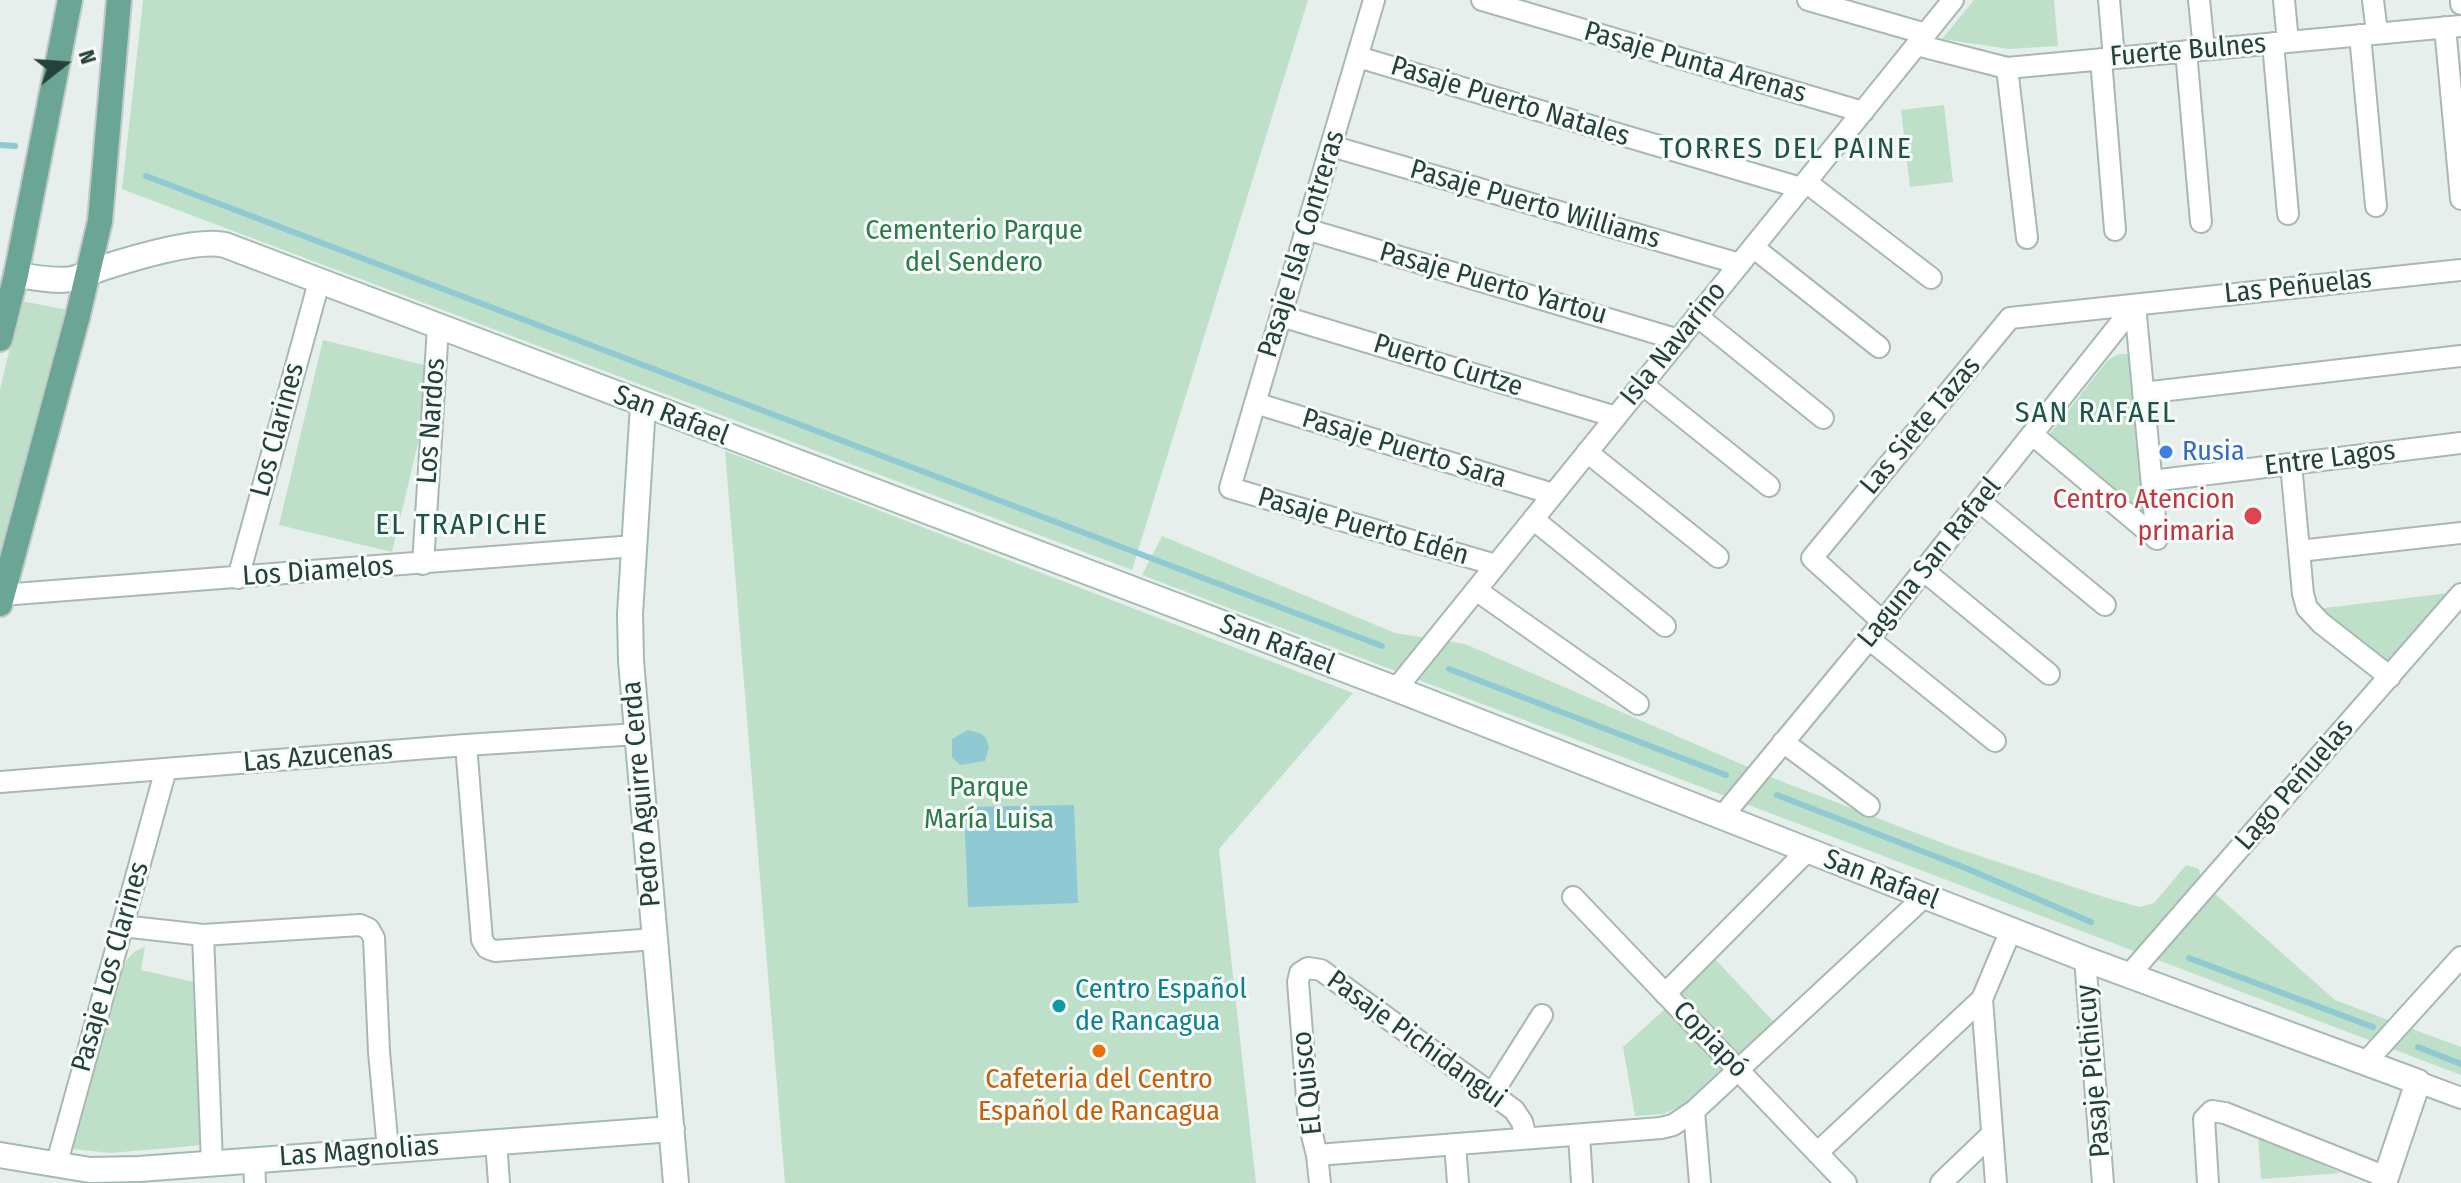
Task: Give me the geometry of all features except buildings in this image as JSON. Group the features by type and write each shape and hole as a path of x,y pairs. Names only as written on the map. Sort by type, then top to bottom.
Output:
{"main road":[{"path":"0,339 16,275 70,0"},
{"path":"1,599 100,221 119,0"}],"street":[{"name":"Pasaje Isla Contreras","path":"1230,488 1374,0"},
{"name":"Pasaje Punta Arenas","path":"1482,0 1863,112"},
{"name":"Fuerte Bulnes","path":"1808,0 2007,68 2453,26"},
{"name":"Isla Navarino","path":"1396,689 1953,0"},
{"path":"2109,0 2108,58 2115,230"},
{"path":"2199,0 2195,50 2201,222"},
{"path":"2284,0 2280,42 2288,214"},
{"path":"2373,0 2368,34 2376,206"},
{"path":"2453,26 2461,199"},
{"name":"Pasaje Puerto Natales","path":"1358,57 1804,185"},
{"path":"2007,68 2027,238"},
{"name":"Pasaje Puerto Williams","path":"1331,146 1740,264"},
{"path":"1804,185 1931,278"},
{"name":"Pasaje Puerto Yartou","path":"1306,229 1679,340"},
{"name":"San Rafael","path":"16,275 72,279 195,244 225,245 1396,689 2085,959 2461,1098"},
{"path":"1753,247 1879,347"},
{"name":"Las Peñuelas","path":"2135,305 2461,270"},
{"name":"Los Clarines","path":"238,578 319,282"},
{"path":"2033,435 2157,539 2135,305"},
{"name":"Laguna San Rafael","path":"1721,818 1883,622 2135,305"},
{"name":"Las Siete Tazas","path":"1883,622 1812,558 2010,318 2135,305"},
{"name":"Puerto Curtze","path":"1281,316 1616,417"},
{"path":"1697,316 1823,418"},
{"name":"Los Nardos","path":"423,564 438,327"},
{"path":"2143,393 2461,356"},
{"path":"1642,384 1769,486"},
{"name":"Pasaje Puerto Sara","path":"1255,403 1553,494"},
{"name":"Pedro Aguirre Cerda","path":"643,405 630,634 676,1183"},
{"name":"Entre Lagos","path":"2152,481 2461,443"},
{"path":"1587,452 1718,557"},
{"path":"2291,464 2303,594 2307,608 2321,623 2390,677"},
{"name":"Pasaje Puerto Edén","path":"1230,488 1496,565"},
{"path":"1979,501 2105,605"},
{"path":"1533,519 1665,626"},
{"path":"2299,551 2461,533"},
{"name":"Los Diamelos","path":"1,599 634,546"},
{"path":"1923,570 2049,674"},
{"path":"1476,590 1638,704"},
{"name":"Lago Peñuelas","path":"2129,975 2461,594"},
{"path":"1869,639 1995,741"},
{"name":"Las Azucenas","path":"0,782 637,734"},
{"path":"1783,742 1869,806"},
{"path":"466,745 482,940 487,948 495,951 655,939"},
{"name":"Pasaje Los Clarines","path":"56,1166 166,769"},
{"path":"1665,994 1807,851"},
{"name":"Copiapó","path":"1573,897 1846,1183"},
{"path":"1317,1155 1673,1125 1694,1111 1924,897"},
{"path":"122,926 203,935 360,925 369,929 374,938 379,1052 388,1150"},
{"path":"1817,1153 1982,999 2011,930"},
{"path":"203,935 212,1163"},
{"path":"2365,1063 2461,957"},
{"name":"Pasaje Pichicuy","path":"2085,959 2103,1183"},
{"name":"Pasaje Pichidangui","path":"1298,982 1303,970 1312,967 1321,970 1492,1094 1518,1116 1526,1138"},
{"name":"El Quisco","path":"1298,982 1309,1123 1320,1183"},
{"path":"1982,999 1996,1183"},
{"path":"1492,1094 1542,1015"},
{"path":"2208,1183 2204,1119 2212,1111 2225,1113 2385,1180 2418,1082"},
{"path":"1694,1111 1700,1183"},
{"name":"Las Magnolias","path":"0,1155 56,1166 90,1177 212,1163 254,1171 388,1150 672,1129"},
{"path":"1941,1183 1992,1134"},
{"path":"1579,1135 1582,1183"},
{"path":"496,1142 499,1183"},
{"path":"1455,1144 1458,1183"}],"green space":[{"name":"Cementerio Parque del Sendero","path":"143,0 1308,0 1132,570 122,189"},
{"path":"1974,0 2054,0 2058,46 2009,49 1942,39"},
{"path":"1944,105 1953,182 1910,187 1901,110"},
{"path":"21,301 68,310 0,562 0,390"},
{"path":"323,340 436,368 392,552 279,525"},
{"path":"2119,354 2129,354 2134,360 2145,516 2139,516 2045,440 2108,360"},
{"name":"Parque María Luisa","path":"725,451 1353,693 1219,849 1256,1183 785,1183"},
{"path":"1162,536 1395,633 1465,644 1778,780 1953,847 2110,899 2140,907 2154,903 2186,865 2199,869 2202,882 2335,1000 2461,1047 2461,1075 1142,575"},
{"path":"2457,592 2388,670 2317,609"},
{"path":"145,947 141,970 198,983 203,1145 111,1153 72,1149 123,967 132,954"},
{"path":"1716,960 1774,1022 1740,1055 1681,993"},
{"path":"1665,1009 1722,1069 1683,1105 1663,1114 1635,1116 1623,1047"},
{"path":"2258,1137 2341,1173 2261,1179"}],"water":[{"path":"968,730 980,733 989,747 985,761 960,765 952,757 952,739"},
{"path":"1074,805 1078,903 968,907 964,807"}],"waterway":[{"path":"0,145 15,146"},
{"path":"146,176 1382,646"},
{"path":"1449,669 1726,775"},
{"path":"1777,795 1968,869 2091,922"},
{"path":"2189,958 2373,1027"},
{"path":"2418,1047 2461,1064"}],"place":[{"name":"Rusia","path":"2166,452"},
{"name":"Centro Atencion primaria","path":"2253,516"},
{"name":"Centro Español de Rancagua","path":"1059,1006"},
{"name":"Cafeteria del Centro Español de Rancagua","path":"1099,1051"}],"district":[{"name":"TORRES DEL PAINE","path":"1786,150"},
{"name":"SAN RAFAEL","path":"2096,414"},
{"name":"EL TRAPICHE","path":"462,526"}]}
